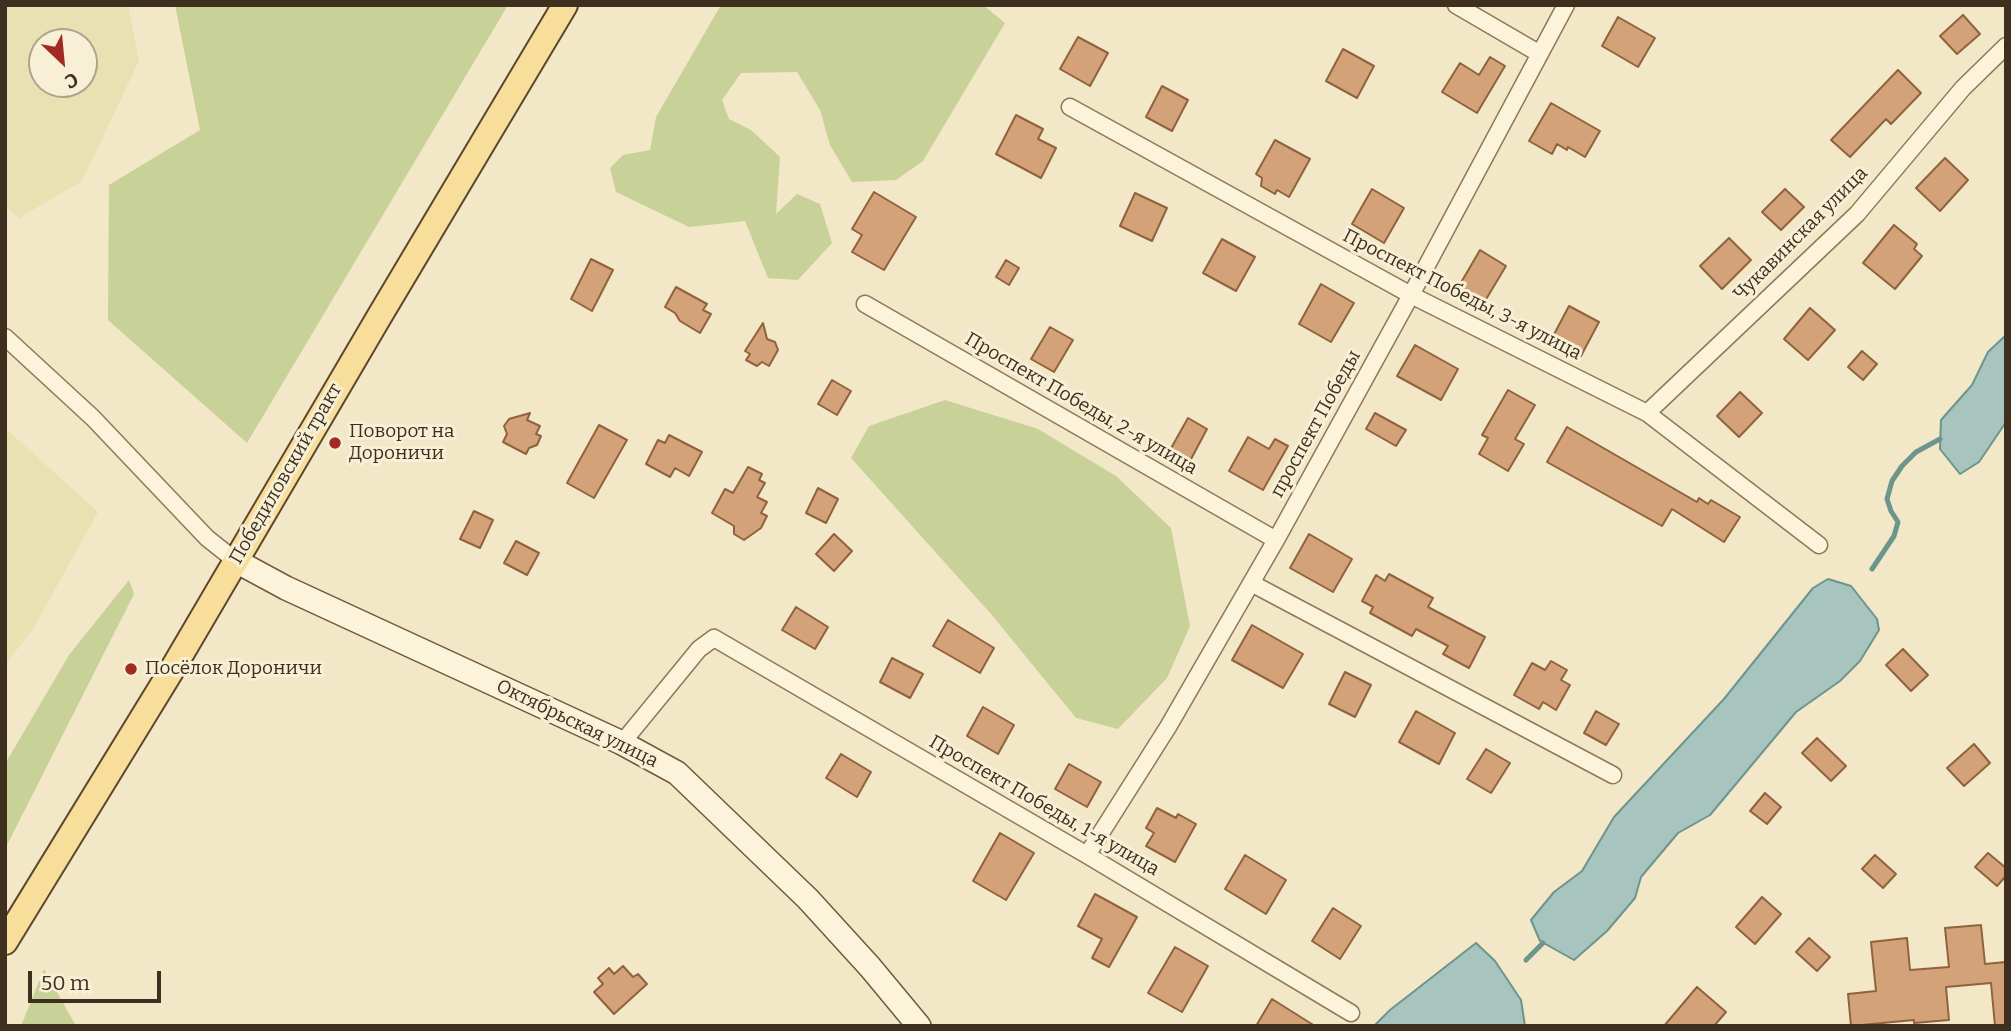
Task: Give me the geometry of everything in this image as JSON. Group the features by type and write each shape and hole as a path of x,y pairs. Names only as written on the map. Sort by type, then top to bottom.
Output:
{"main road":[{"name":"Победиловский тракт","path":"5,942 236,561 565,5"}],"street":[{"path":"1456,5 1540,54"},
{"name":"проспект Победы","path":"1087,855 1168,727 1276,540 1566,5"},
{"name":"Чукавинская улица","path":"1647,413 1857,214 1963,88 2006,46"},
{"name":"Проспект Победы, 3-я улица","path":"1070,107 1411,295 1647,413 1819,545"},
{"name":"Проспект Победы, 2-я улица","path":"865,304 1276,540"},
{"path":"5,337 93,418 207,538 236,561"},
{"name":"Октябрьская улица","path":"236,561 286,588 622,743 677,773 808,899 919,1026"},
{"path":"1251,583 1613,775"},
{"name":"Проспект Победы, 1-я улица","path":"622,743 699,649 714,638 1087,855 1351,1013"}],"shaded area":[{"path":"5,5 128,5 139,61 82,181 19,218 5,206"},
{"path":"5,428 98,512 33,629 5,665"}],"green space":[{"path":"175,5 508,5 247,443 108,320 109,185 200,130"},
{"path":"721,5 983,5 1005,23 923,161 896,180 852,182 830,145 820,110 797,72 741,73 722,100 729,119 751,130 780,157 776,214 797,194 820,204 832,243 798,280 768,278 745,221 689,227 616,192 610,168 623,155 650,150 656,117"},
{"path":"945,400 1038,429 1116,476 1171,528 1190,626 1167,678 1118,729 1076,718 991,614 851,458 869,426"},
{"path":"129,580 134,594 5,849 5,764 69,655"},
{"path":"44,969 76,1026 21,1026"}],"water":[{"path":"2006,335 2006,422 1979,462 1960,474 1940,449 1941,420 1972,385 1988,352"},
{"path":"1828,579 1851,586 1877,619 1879,630 1860,661 1840,681 1796,712 1710,815 1678,833 1641,877 1635,898 1607,931 1574,960 1540,941 1531,920 1554,892 1582,871 1614,817 1724,699 1813,588"},
{"path":"1476,943 1495,961 1521,1000 1525,1026 1374,1026 1390,1010"}],"building":[{"path":"1963,15 1980,34 1957,54 1940,36"},
{"path":"1618,17 1655,38 1638,67 1602,46"},
{"path":"1078,37 1108,53 1090,86 1060,69"},
{"path":"1343,49 1374,66 1357,98 1326,81"},
{"path":"1490,57 1505,66 1477,113 1442,92 1460,63 1479,75"},
{"path":"1898,70 1921,93 1891,124 1886,119 1850,157 1831,140"},
{"path":"1162,86 1188,100 1172,131 1146,117"},
{"path":"1551,103 1600,131 1585,157 1557,144 1552,154 1529,141"},
{"path":"1016,115 1043,129 1038,139 1056,148 1041,178 996,154"},
{"path":"1275,140 1310,159 1289,197 1277,190 1275,194 1261,186 1262,178 1256,174"},
{"path":"1945,158 1968,180 1940,211 1916,188"},
{"path":"1372,189 1404,208 1384,243 1352,224"},
{"path":"1785,189 1804,207 1781,230 1762,212"},
{"path":"874,192 916,217 884,270 852,252 862,235 852,229"},
{"path":"1135,193 1167,208 1152,241 1120,226"},
{"path":"1894,225 1917,244 1914,249 1922,256 1895,289 1863,263"},
{"path":"1729,238 1751,260 1722,289 1700,266"},
{"path":"1222,239 1255,257 1236,291 1203,273"},
{"path":"1480,250 1506,266 1485,301 1459,286"},
{"path":"591,259 613,270 592,311 571,299"},
{"path":"1006,260 1019,268 1009,285 996,277"},
{"path":"1321,284 1354,303 1331,342 1299,324"},
{"path":"676,287 707,304 703,310 711,314 700,333 680,321 675,313 665,307"},
{"path":"1569,306 1599,322 1581,356 1551,340"},
{"path":"1810,308 1835,330 1808,360 1784,339"},
{"path":"763,323 767,339 775,342 778,350 769,366 762,362 757,366 746,360 750,354 745,351"},
{"path":"1050,327 1073,340 1054,372 1031,359"},
{"path":"1415,345 1458,369 1441,400 1397,376"},
{"path":"1862,351 1877,364 1863,380 1848,367"},
{"path":"832,380 851,391 837,415 818,404"},
{"path":"1508,390 1535,405 1515,439 1524,444 1508,471 1479,454 1488,438 1482,435"},
{"path":"1740,392 1762,413 1739,437 1717,416"},
{"path":"530,413 527,420 540,426 536,434 541,436 537,445 529,448 526,454 503,442 507,434 504,426 509,419"},
{"path":"1375,413 1406,430 1396,446 1366,429"},
{"path":"1188,418 1207,429 1190,461 1170,450"},
{"path":"599,425 627,440 594,498 567,483"},
{"path":"1567,427 1697,502 1699,498 1708,504 1711,500 1740,517 1724,542 1672,509 1662,526 1547,462"},
{"path":"669,435 702,452 689,476 675,468 670,477 646,464 658,440 665,443"},
{"path":"1248,437 1269,449 1275,439 1288,446 1263,490 1229,471"},
{"path":"748,467 762,474 759,480 765,483 757,497 767,502 761,513 767,516 761,528 744,540 734,534 734,526 712,513 725,489 733,493"},
{"path":"818,488 838,499 826,523 806,513"},
{"path":"474,511 493,520 480,548 460,539"},
{"path":"834,534 852,551 834,571 816,554"},
{"path":"1309,534 1352,559 1333,592 1290,568"},
{"path":"516,541 539,553 527,575 504,563"},
{"path":"1389,574 1433,598 1428,607 1485,637 1469,668 1443,654 1448,646 1416,629 1412,636 1370,613 1373,607 1362,601 1376,575 1385,581"},
{"path":"796,607 828,627 815,649 782,630"},
{"path":"948,620 994,648 980,673 933,646"},
{"path":"1252,625 1303,654 1283,688 1232,660"},
{"path":"1903,649 1928,675 1911,691 1886,665"},
{"path":"892,658 923,674 910,698 880,682"},
{"path":"1551,661 1567,670 1561,680 1570,685 1556,710 1543,702 1539,709 1514,695 1532,663 1545,670"},
{"path":"1345,672 1371,685 1355,717 1329,704"},
{"path":"983,707 1014,725 998,754 967,736"},
{"path":"1416,711 1455,733 1439,764 1399,742"},
{"path":"1596,711 1619,724 1606,745 1584,733"},
{"path":"1817,738 1846,766 1831,781 1802,753"},
{"path":"1974,744 1990,763 1964,786 1947,768"},
{"path":"1486,749 1510,763 1491,793 1467,779"},
{"path":"841,754 871,772 857,797 826,778"},
{"path":"1069,764 1101,782 1087,807 1055,789"},
{"path":"1765,793 1781,807 1767,824 1750,811"},
{"path":"1157,808 1176,818 1178,814 1196,824 1175,862 1146,846 1154,833 1146,828"},
{"path":"1000,833 1034,853 1006,900 973,881"},
{"path":"1988,853 2006,868 2006,876 1997,886 1975,867"},
{"path":"1245,855 1286,880 1266,914 1225,889"},
{"path":"1875,855 1896,874 1883,888 1862,869"},
{"path":"1095,894 1137,917 1109,967 1092,958 1102,939 1078,926"},
{"path":"1762,897 1781,914 1755,944 1736,927"},
{"path":"1333,908 1361,926 1340,959 1312,941"},
{"path":"1981,925 1985,964 2006,962 2006,1026 1995,1026 1991,983 1946,987 1949,1020 1914,1023 1914,1020 1851,1026 1848,994 1876,991 1871,942 1907,938 1910,970 1949,967 1945,928"},
{"path":"1809,938 1830,957 1817,971 1796,952"},
{"path":"1175,947 1208,966 1182,1012 1148,993"},
{"path":"623,966 633,977 638,974 647,984 614,1014 594,992 603,984 598,978 609,968 614,974"},
{"path":"1697,987 1726,1012 1714,1026 1664,1026"},
{"path":"1272,999 1315,1026 1256,1026"}],"waterway":[{"path":"1872,569 1894,536 1898,522 1887,499 1892,481 1916,452 1940,439"},
{"path":"1526,960 1543,943"}],"place":[{"name":"Поворот на Дороничи","path":"335,443"},
{"name":"Посёлок Дороничи","path":"131,669"}]}
